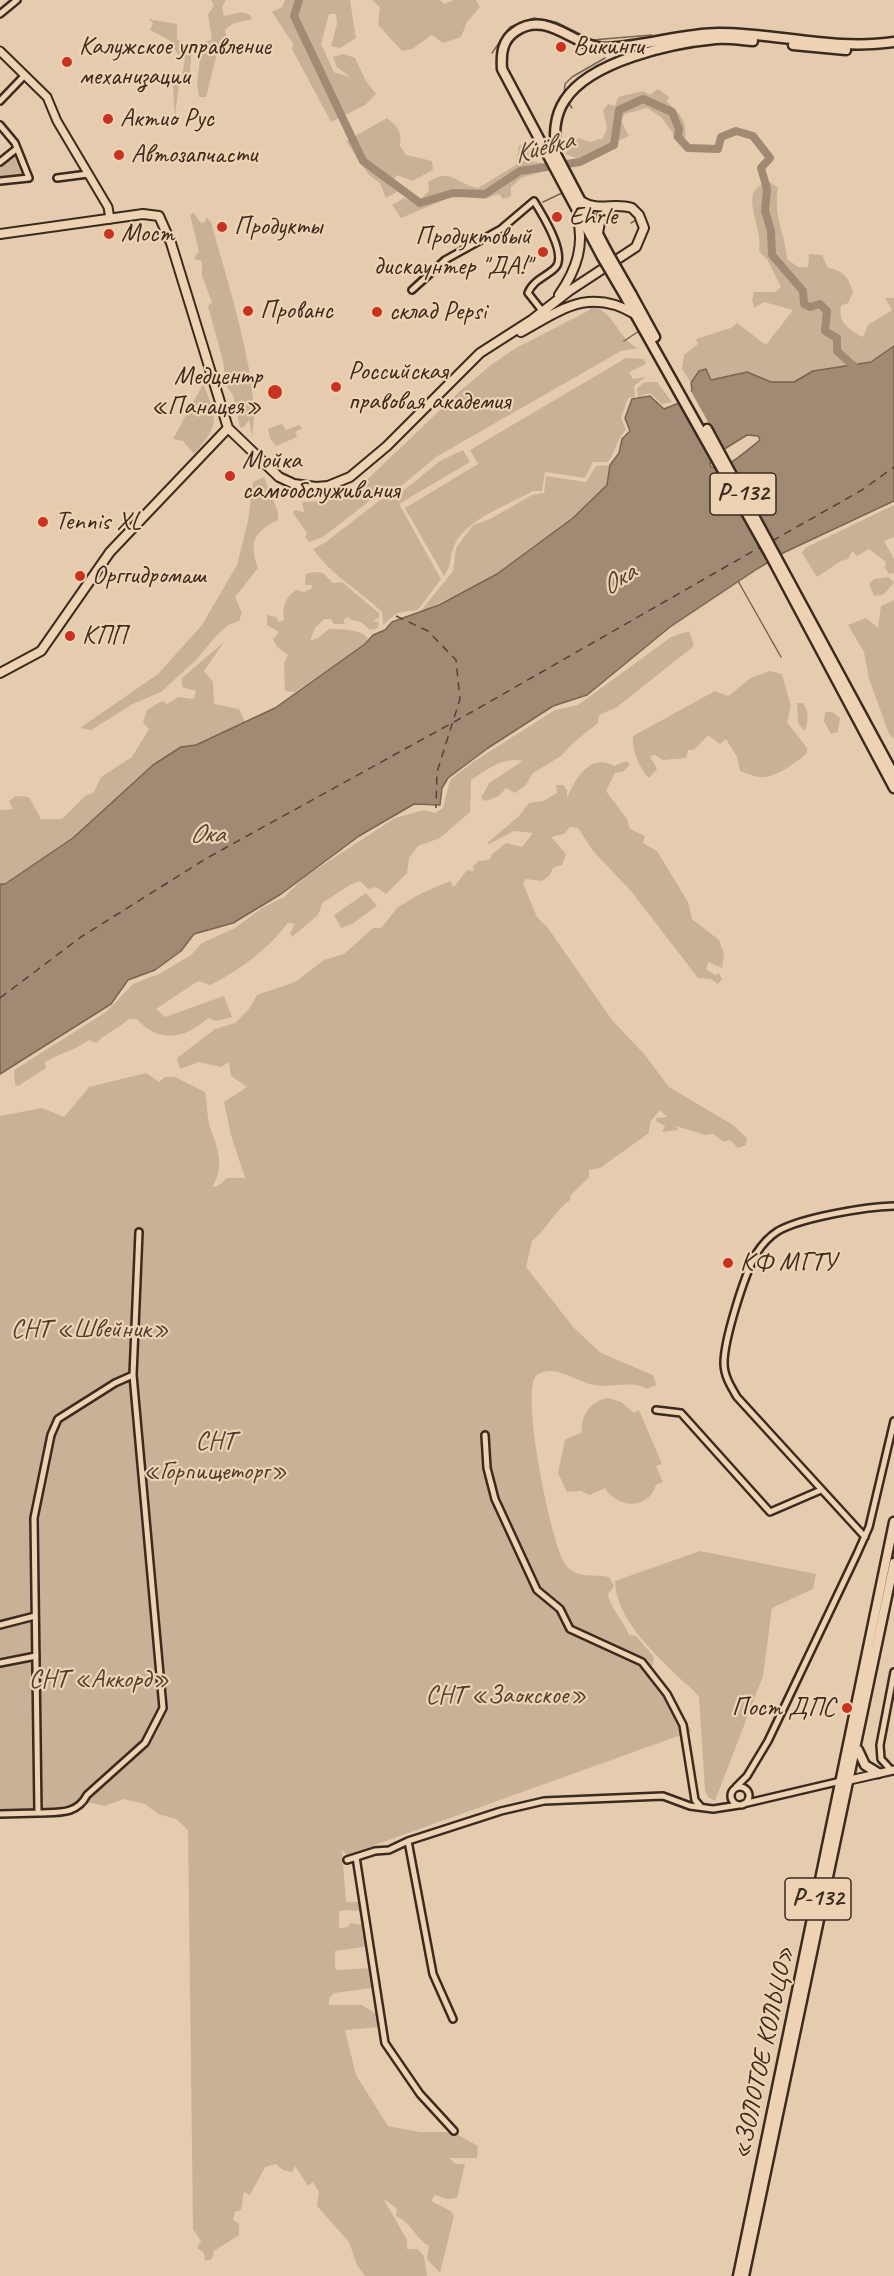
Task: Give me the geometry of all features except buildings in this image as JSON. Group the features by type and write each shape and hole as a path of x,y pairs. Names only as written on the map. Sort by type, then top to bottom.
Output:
{"highway":[{"name":"Р-132","path":"894,42 857,45 718,36 604,48 590,47 558,29 543,24 523,26 512,33 501,53 502,69 510,86 577,202 827,658 894,775"},
{"name":"Р-132","path":"605,255 598,235 577,202 556,154 554,136 556,119 564,101 581,82 648,52 718,36 822,49 869,51 894,48"},
{"name":"Р-132","path":"629,297 635,314 650,335"},
{"name":"Р-132","path":"827,658 894,788"},
{"name":"«ЗОЛОТОЕ КОЛЬЦО»","path":"738,2276 894,1522"},
{"name":"«ЗОЛОТОЕ КОЛЬЦО»","path":"744,2276 857,1748 894,1563"},
{"path":"857,1748 865,1765 878,1773"},
{"path":"841,1781 850,1779"}],"main road":[{"path":"0,234 149,214 162,218 228,428 266,468 294,484 316,487 338,483 350,477 387,446 467,363 543,312 569,291 611,265 639,242 644,228 639,214 626,206 589,207 577,202 581,236 578,259 569,282 554,303"},
{"path":"598,235 601,217 615,206"},
{"path":"495,343 579,303 597,300 613,303 635,314"},
{"path":"0,673 40,651 110,552 228,428"}],"street":[{"path":"0,14 17,0"},
{"path":"0,51 47,98 57,121 108,207 110,219"},
{"path":"0,101 24,76"},
{"path":"0,125 15,143 15,150 29,178 0,181"},
{"path":"0,162 15,150"},
{"path":"57,178 88,174"},
{"path":"412,290 445,260 501,229 534,201 554,236 560,259 556,267 531,286 528,293 543,312"},
{"path":"865,1537 737,1397 723,1366 724,1348 756,1253 777,1232 801,1222 877,1207 894,1206"},
{"path":"0,1814 70,1811 81,1806 87,1795 145,1743 163,1708 133,1375 139,1232"},
{"path":"38,1813 34,1518 51,1435 58,1419 114,1383 133,1375"},
{"path":"656,1410 681,1413 770,1512 820,1490"},
{"path":"720,1808 725,1806 747,1776 768,1741 865,1537 894,1421"},
{"path":"485,1434 487,1468 495,1499 537,1590 560,1609 570,1629 642,1662 683,1725 695,1800 701,1807"},
{"path":"0,1625 35,1616"},
{"path":"0,1663 36,1656"},
{"path":"893,1771 881,1759 880,1745 894,1672"},
{"path":"850,1779 893,1771"},
{"path":"741,1805 748,1799 747,1776"},
{"path":"347,1860 389,1850 408,1841 544,1801 663,1796 690,1806 720,1808 841,1781"},
{"path":"736,1788 762,1798"},
{"path":"731,1797 741,1805"},
{"path":"408,1841 433,1974 453,2019"},
{"path":"356,1857 385,2043 420,2094 454,2131"}],"green space":[{"path":"211,0 226,0 222,7 224,16 242,12 250,15 252,19 232,24 225,30 227,40 219,46 206,97 199,97 197,83 202,44 212,39 208,14 214,6"},
{"path":"285,0 350,0 356,38 340,48 331,46 337,24 336,14 329,14 321,44 334,72 350,77 337,67 333,57 344,54 355,58 366,81 376,94 365,105 331,122 292,49 293,44 272,12 282,7"},
{"path":"372,0 440,0 444,4 454,0 476,0 480,7 467,22 461,37 443,43 432,35 412,49 402,51 378,25 380,7"},
{"path":"148,19 177,24 177,39 185,45 192,45 190,74 179,83 175,117 173,84 175,78 182,75 185,59 177,53 169,40 150,30 153,23"},
{"path":"658,89 669,97 667,102 682,118 686,134 685,140 673,138 673,133 661,117 647,108 625,114 621,121 629,136 578,159 565,154 578,138 590,142 603,138 607,128 603,110 608,104 615,106 618,97 643,91 650,95"},
{"path":"387,118 398,130 400,146 406,155 432,161 433,170 412,181 397,175 390,184 397,192 386,198 380,183 369,175 346,141"},
{"path":"530,143 531,156 528,161 543,163 542,172 521,178 511,187 511,196 503,199 499,194 485,199 453,196 401,218 392,205 404,198 416,203 429,191 428,182 442,176 448,176 478,188 516,165 519,145"},
{"path":"16,153 26,173 23,177 0,179 0,165"},
{"path":"770,182 778,188 778,217 787,259 798,267 808,267 809,254 822,255 828,268 845,276 853,292 848,303 841,306 841,317 849,329 863,337 868,325 892,310 885,298 894,298 894,346 871,362 813,371 794,382 771,382 747,372 711,380 702,371 691,383 682,369 684,355 698,344 696,339 731,328 737,323 766,345 793,310 764,302 754,308 752,299 754,292 775,292 781,287 767,259 759,252 760,242 753,210 754,192 759,186"},
{"path":"194,213 201,223 205,222 206,217 211,222 241,330 252,390 254,415 252,436 249,420 244,427 240,428 233,395 226,386 223,361 208,306 212,302 202,276 202,261 194,259 199,251 190,215"},
{"path":"592,306 606,313 625,338 638,348 621,351 436,457 400,487 377,495 323,537 309,542 305,537 307,533 293,513 294,510 304,512 302,502 325,501 355,491 460,391 491,365 516,348 588,311"},
{"path":"626,358 644,359 646,364 629,372 633,379 646,377 634,386 635,397 628,398 621,418 626,430 608,462 593,462 585,478 545,472 542,491 533,491 488,514 467,528 454,546 444,576 405,508 478,464 470,450"},
{"path":"645,382 657,382 672,402 662,404 650,393 638,397 637,388"},
{"path":"203,384 212,405 214,421 208,436 194,454 183,441 173,439"},
{"path":"282,424 286,430 299,425 302,428 295,432 297,437 276,446 270,438 268,429"},
{"path":"463,450 470,462 399,504 441,579 418,610 397,613 383,625 382,612 337,575 313,549 326,542 380,500 403,491 440,461"},
{"path":"610,465 607,485 573,518 497,574 419,613 453,571 456,548 473,525 490,519 532,495 544,493 546,476 586,482 596,466"},
{"path":"264,477 278,512 278,520 263,529 255,539 254,552 258,568 235,597 242,613 239,621 228,625 197,659 161,692 133,704 91,730 80,728 158,674 202,625 237,565 248,521 253,482"},
{"path":"894,505 894,537 884,541 894,559 894,573 889,574 885,568 886,562 869,549 857,556 852,551 848,559 817,577 802,553 805,548"},
{"path":"323,573 333,583 342,582 379,613 379,618 373,621 379,622 378,628 370,630 361,622 348,617 343,620 345,624 334,624 331,619 324,619 315,628 310,641 329,629 339,629 356,631 365,635 368,638 365,644 295,692 285,691 284,663 288,655 277,647 273,639 279,632 267,625 267,615 276,617 279,622 284,620 283,611 287,599 296,590 304,592 311,589 313,585 305,585 306,574"},
{"path":"889,577 894,583 883,595 874,596 869,584 874,579"},
{"path":"894,600 894,739 889,734 869,679 864,652 848,625 866,618 878,628 881,606"},
{"path":"689,631 694,646 617,707 599,715 598,723 561,756 533,773 525,786 515,793 506,788 499,796 485,801 481,798 489,783 523,761 502,762 471,780 470,812 440,838 418,846 409,858 407,873 386,894 376,887 368,889 360,881 350,885 323,902 318,915 292,937 290,933 295,924 288,923 252,959 232,973 210,985 198,981 156,1009 165,1017 224,996 232,1017 217,1021 208,1018 190,1031 172,1036 154,1032 137,1019 129,1019 96,1043 89,1040 45,1062 46,1068 18,1086 15,1085 14,1070 106,1012 133,984 159,974 191,955 202,943 235,928 262,908 284,897 306,876 395,818 424,810 435,813 443,808 450,780 473,762 555,710 578,705 671,637"},
{"path":"224,642 204,671 213,682 214,704 239,709 245,722 196,745 181,747 73,838 4,884 0,883 0,810 13,809 9,801 16,796 29,797 41,819 62,819 85,796 94,792 101,777 132,757 149,729 143,723 147,710 162,701 167,704 178,697 194,699 196,691 182,687 182,678"},
{"path":"769,671 782,674 791,706 787,722 807,748 807,753 803,757 775,774 764,777 755,776 740,771 737,757 726,739 720,744 708,735 694,750 688,750 686,758 663,760 655,755 650,756 657,769 649,778 639,764 633,736 715,691 728,696 751,678"},
{"path":"797,703 803,703 807,713 804,731 798,723"},
{"path":"825,712 832,712 840,718 838,732 831,734 824,721"},
{"path":"626,761 630,764 624,771 615,773 606,791 627,819 630,829 645,836 643,843 657,851 688,902 692,919 719,940 724,954 722,968 708,962 706,969 715,975 719,973 722,979 718,984 711,979 698,978 631,891 593,851 578,828 570,827 564,834 551,837 566,854 562,865 553,868 549,876 542,881 526,879 523,884 537,917 548,928 612,1020 645,1055 669,1087 733,1125 747,1138 746,1145 738,1148 730,1140 724,1142 713,1134 705,1135 676,1126 678,1130 662,1132 665,1126 657,1122 656,1118 667,1117 660,1110 650,1122 649,1133 600,1168 589,1170 589,1177 532,1241 526,1267 574,1328 601,1353 653,1375 656,1385 647,1389 635,1385 600,1386 558,1372 544,1372 537,1375 532,1386 534,1434 545,1497 558,1549 564,1562 573,1572 579,1574 609,1577 614,1586 608,1594 611,1604 629,1635 636,1636 654,1657 653,1666 647,1663 692,1731 347,1855 342,1850 346,1902 362,1902 365,1929 362,1931 369,1944 364,1947 335,1951 335,1967 337,1970 371,1968 372,1988 334,1993 329,1998 329,2005 362,2005 380,2016 380,2027 345,2030 356,2075 388,2126 420,2132 453,2132 478,2146 477,2158 449,2158 456,2164 465,2164 457,2198 448,2199 435,2195 431,2201 451,2211 454,2216 440,2273 427,2259 429,2246 406,2222 396,2216 397,2209 383,2198 407,2240 407,2249 418,2249 424,2256 427,2276 365,2276 357,2265 349,2242 317,2206 319,2192 313,2182 308,2186 295,2166 292,2172 283,2170 276,2164 265,2167 250,2195 244,2192 241,2210 235,2212 233,2220 239,2224 239,2235 214,2251 212,2259 205,2261 204,2253 197,2248 201,2241 193,2229 188,1830 176,1819 158,1814 145,1804 124,1799 104,1806 92,1803 22,1813 0,1813 0,1116 42,1108 64,1117 89,1087 146,1073 159,1082 165,1077 175,1077 205,1092 209,1123 219,1157 219,1172 212,1187 218,1186 227,1178 245,1178 231,1135 224,1102 247,1087 231,1076 229,1062 221,1067 199,1062 180,1069 177,1058 215,1029 235,1023 249,1009 257,995 295,982 324,960 344,954 373,928 381,928 398,907 450,881 454,887 467,870 474,871 473,866 479,861 489,860 492,854 506,843 522,847 533,833 514,831 487,843 518,817 529,803 543,801 557,793 556,785 563,785 567,790 567,799 574,784 590,765 605,763 614,766","holes":["339,1911 360,1911 361,1925 350,1923 348,1927 339,1928"]},
{"path":"366,893 377,906 352,924 341,928 334,915"},
{"path":"608,1398 621,1402 634,1413 639,1410 662,1464 656,1466 663,1482 656,1485 652,1493 640,1502 632,1504 617,1500 605,1488 590,1495 581,1491 567,1492 558,1473 565,1440 582,1432 583,1420 588,1410 596,1402"},
{"path":"700,1551 816,1574 813,1589 772,1608 763,1676 715,1801 708,1797 705,1791 699,1697 636,1632 621,1607 615,1581"}],"water":[{"name":"Ока","path":"894,346 894,501 785,552 757,569 670,627 587,695 553,706 488,748 448,778 442,788 440,805 414,804 359,836 281,894 233,923 194,934 181,951 155,970 128,980 111,1004 0,1074 0,884 5,884 73,838 153,765 181,747 196,745 275,708 365,644 373,635 385,630 392,622 439,605 497,574 573,518 607,485 610,465 619,453 622,439 630,431 625,418 632,399 650,396 664,409 679,403 692,390 691,383 699,371 706,369 711,380 747,372 771,382 794,382 813,371 871,362","holes":["747,435 758,436 760,440 730,463 711,467 710,463 726,448"]}],"pier":[{"path":"688,386 725,452 718,459 678,400 689,389"}],"waterway":[{"name":"Киёвка","path":"299,0 294,16 363,161 420,203 453,193 485,194 520,171 580,162 614,145 619,110 643,99 672,112 679,129 678,137 688,148 718,149 721,137 736,131 753,136 770,158 761,168 767,189 765,211 771,231 772,255 803,291 804,304 810,307 820,304 827,311 825,331 837,338 837,351 858,370"},
{"path":"492,53 510,27 534,18 556,22 592,40 652,35"},
{"path":"564,95 565,84 572,77 605,58"},
{"path":"568,102 572,108"},
{"path":"543,202 562,193"},
{"path":"631,223 636,220"},
{"path":"624,341 639,331"},
{"path":"738,581 781,657"}],"ferry route":[{"path":"772,541 862,490 894,467"},
{"path":"0,998 81,937 207,858 463,717 762,546"},
{"path":"396,616 428,631 456,660 460,699 437,772 436,808"}],"place":[{"name":"Викинги","path":"561,47"},
{"name":"Калужское управление механизации","path":"67,62"},
{"name":"Актио Рус","path":"108,119"},
{"name":"Автозапчасти","path":"119,155"},
{"name":"Ehrle","path":"557,217"},
{"name":"Продукты","path":"222,227"},
{"name":"Мост","path":"109,234"},
{"name":"Продуктовый дискаунтер \"ДА!\"","path":"543,252"},
{"name":"Прованс","path":"248,311"},
{"name":"склад Pepsi","path":"377,312"},
{"name":"Российская правовая академия","path":"336,387"},
{"name":"Медцентр «Панацея»","path":"275,392"},
{"name":"Мойка самообслуживания","path":"230,476"},
{"name":"Tennis XL","path":"43,522"},
{"name":"Орггидромаш","path":"80,576"},
{"name":"КПП","path":"70,636"},
{"name":"КФ МГТУ","path":"728,1263"},
{"name":"Пост ДПС","path":"847,1708"}],"park label":[{"name":"СНТ «Швейник»","path":"90,1330"},
{"name":"СНТ «Горпищеторг»","path":"215,1457"},
{"name":"СНТ «Аккорд»","path":"99,1680"},
{"name":"СНТ «Заокское»","path":"506,1696"}]}
